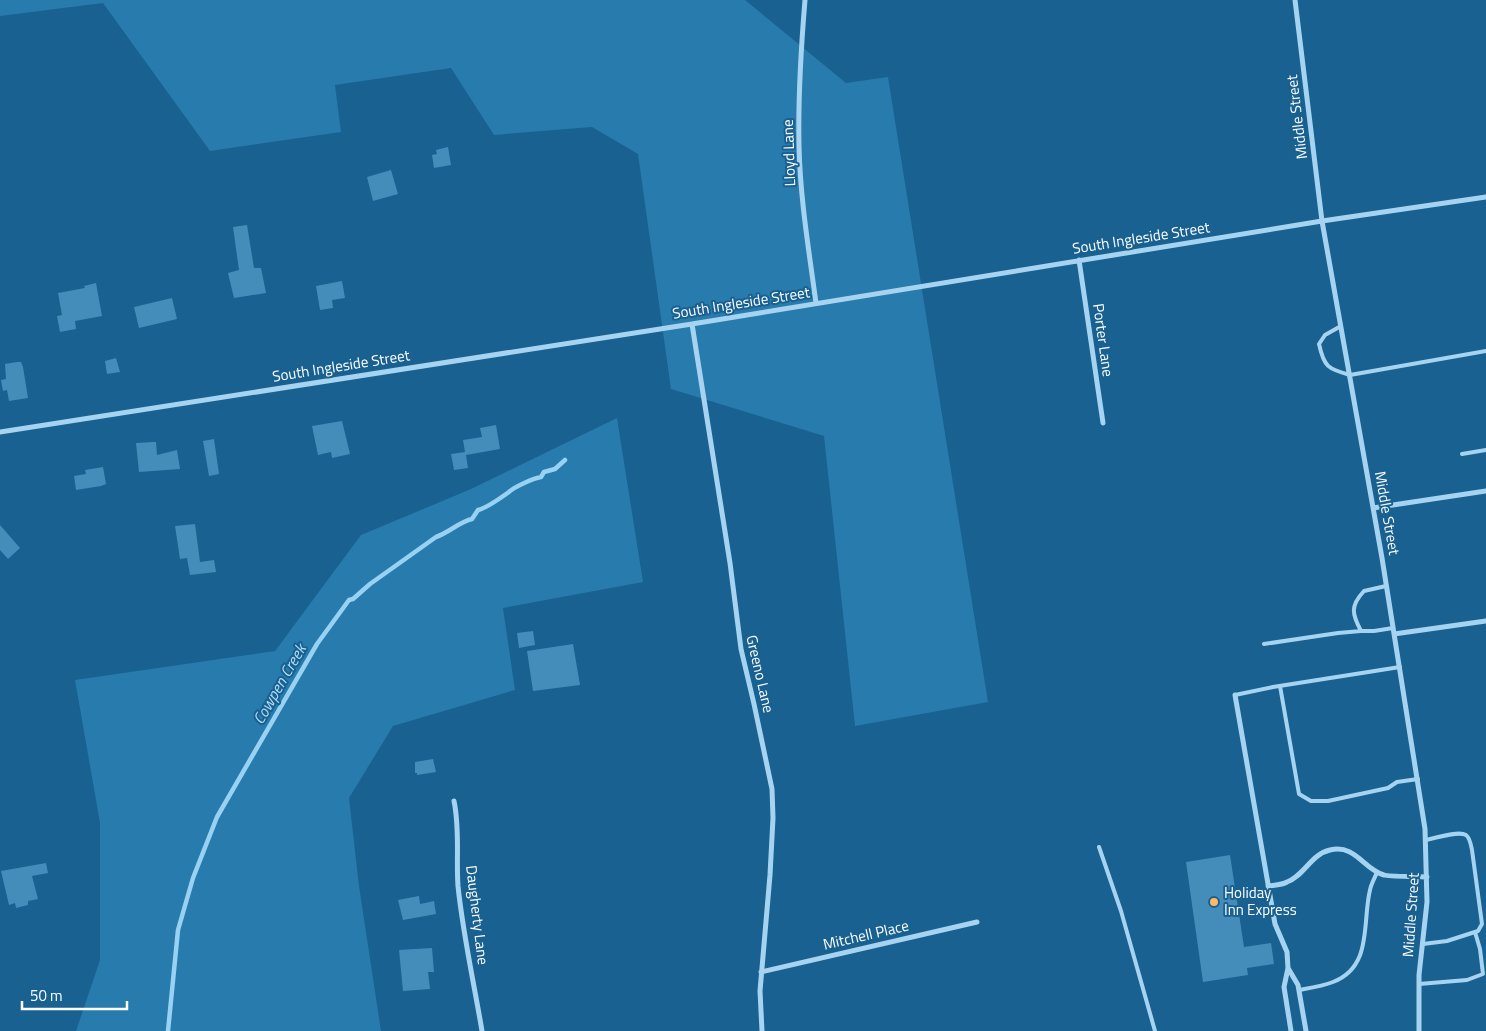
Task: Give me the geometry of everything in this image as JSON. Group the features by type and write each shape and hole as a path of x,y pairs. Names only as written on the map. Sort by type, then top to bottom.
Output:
{"street":[{"name":"Lloyd Lane","path":"805,0 799,145 807,246 816,303"},
{"name":"Middle Street","path":"1295,0 1322,221 1342,326 1394,631 1426,840 1427,902 1419,984 1419,1031"},
{"name":"South Ingleside Street","path":"0,432 692,324 1322,221 1486,198"},
{"name":"Porter Lane","path":"1079,260 1103,423"},
{"name":"Greeno Lane","path":"692,324 730,563 739,639 772,789 774,818 760,991 762,1031"},
{"path":"1372,508 1486,491"},
{"path":"1394,631 1486,620"},
{"path":"1235,695 1275,924 1287,952 1288,968 1284,987 1291,1031"},
{"name":"Daugherty Lane","path":"454,801 457,814 458,886 470,968 482,1031"},
{"path":"1268,886 1289,882 1315,857 1330,850 1346,849 1359,857 1370,868 1385,876 1427,877"},
{"name":"Mitchell Place","path":"761,972 977,922"},
{"path":"1288,968 1298,985 1306,1031"}],"lane":[{"path":"1342,326 1326,335 1319,344 1323,361 1332,370 1350,375 1486,351"},
{"path":"1462,454 1486,450"},
{"path":"1361,631 1355,619 1354,606 1364,591 1386,586"},
{"path":"1264,644 1338,632 1394,631"},
{"path":"1235,695 1400,667"},
{"path":"1280,686 1299,794 1311,801 1328,801 1388,788 1397,782 1418,779"},
{"path":"1423,944 1447,941 1478,931 1482,924 1469,838 1458,833 1426,840"},
{"path":"1099,847 1121,911 1154,1031"},
{"path":"1299,990 1335,981 1353,969 1360,958 1366,928 1370,889 1378,872"},
{"path":"1419,984 1467,980 1483,974 1480,948 1475,932"}],"shaded area":[{"path":"0,0 745,0 846,83 888,77 988,702 855,726 824,436 671,389 638,154 592,127 494,135 451,68 335,85 341,132 210,151 103,3 0,16"},
{"path":"617,418 643,582 503,608 515,690 393,726 349,798 359,886 381,1031 76,1031 100,960 100,823 75,680 275,651 361,535 471,489"}],"building":[{"path":"448,147 451,165 434,168 432,155 437,154 436,150"},
{"path":"391,170 398,194 373,201 367,177"},
{"path":"247,225 254,268 261,268 266,293 234,298 228,273 239,270 233,227"},
{"path":"342,281 345,298 332,300 333,308 320,310 316,286"},
{"path":"96,283 102,316 75,321 76,329 60,332 57,316 62,315 58,293 85,288 84,286"},
{"path":"172,298 177,319 139,328 134,307"},
{"path":"116,358 120,372 107,374 105,361"},
{"path":"21,362 23,367 28,398 9,401 7,390 3,391 1,380 6,379 5,364"},
{"path":"342,421 350,454 332,458 331,452 318,455 312,426"},
{"path":"496,425 500,449 466,455 468,468 454,470 451,454 465,452 463,440 482,437 480,428"},
{"path":"214,439 219,474 209,476 203,441"},
{"path":"156,442 157,455 177,450 180,469 139,472 136,443"},
{"path":"103,467 106,484 76,490 74,476 86,474 85,470"},
{"path":"195,524 200,562 214,560 216,572 190,575 187,558 180,559 175,526"},
{"path":"0,525 20,548 8,559 0,550"},
{"path":"533,631 535,645 519,648 517,633"},
{"path":"573,644 580,685 533,691 527,651"},
{"path":"433,759 436,772 417,775 415,773 415,762"},
{"name":"Holiday Inn Express","path":"1230,855 1244,947 1271,943 1274,964 1247,968 1248,975 1203,982 1186,862"},
{"path":"46,863 48,873 32,876 38,899 28,901 28,905 16,908 15,903 9,905 1,871"},
{"path":"419,896 420,904 434,901 436,914 403,920 398,900"},
{"path":"432,948 434,972 428,972 430,989 403,991 399,950"}],"waterway":[{"name":"Cowpen Creek","path":"168,1031 178,930 193,878 217,817 317,644 349,600 353,599 370,584 436,537 472,519 478,510 519,485 541,477 544,472 555,469 565,460"}],"place":[{"name":"Holiday Inn Express","path":"1214,902"}]}
